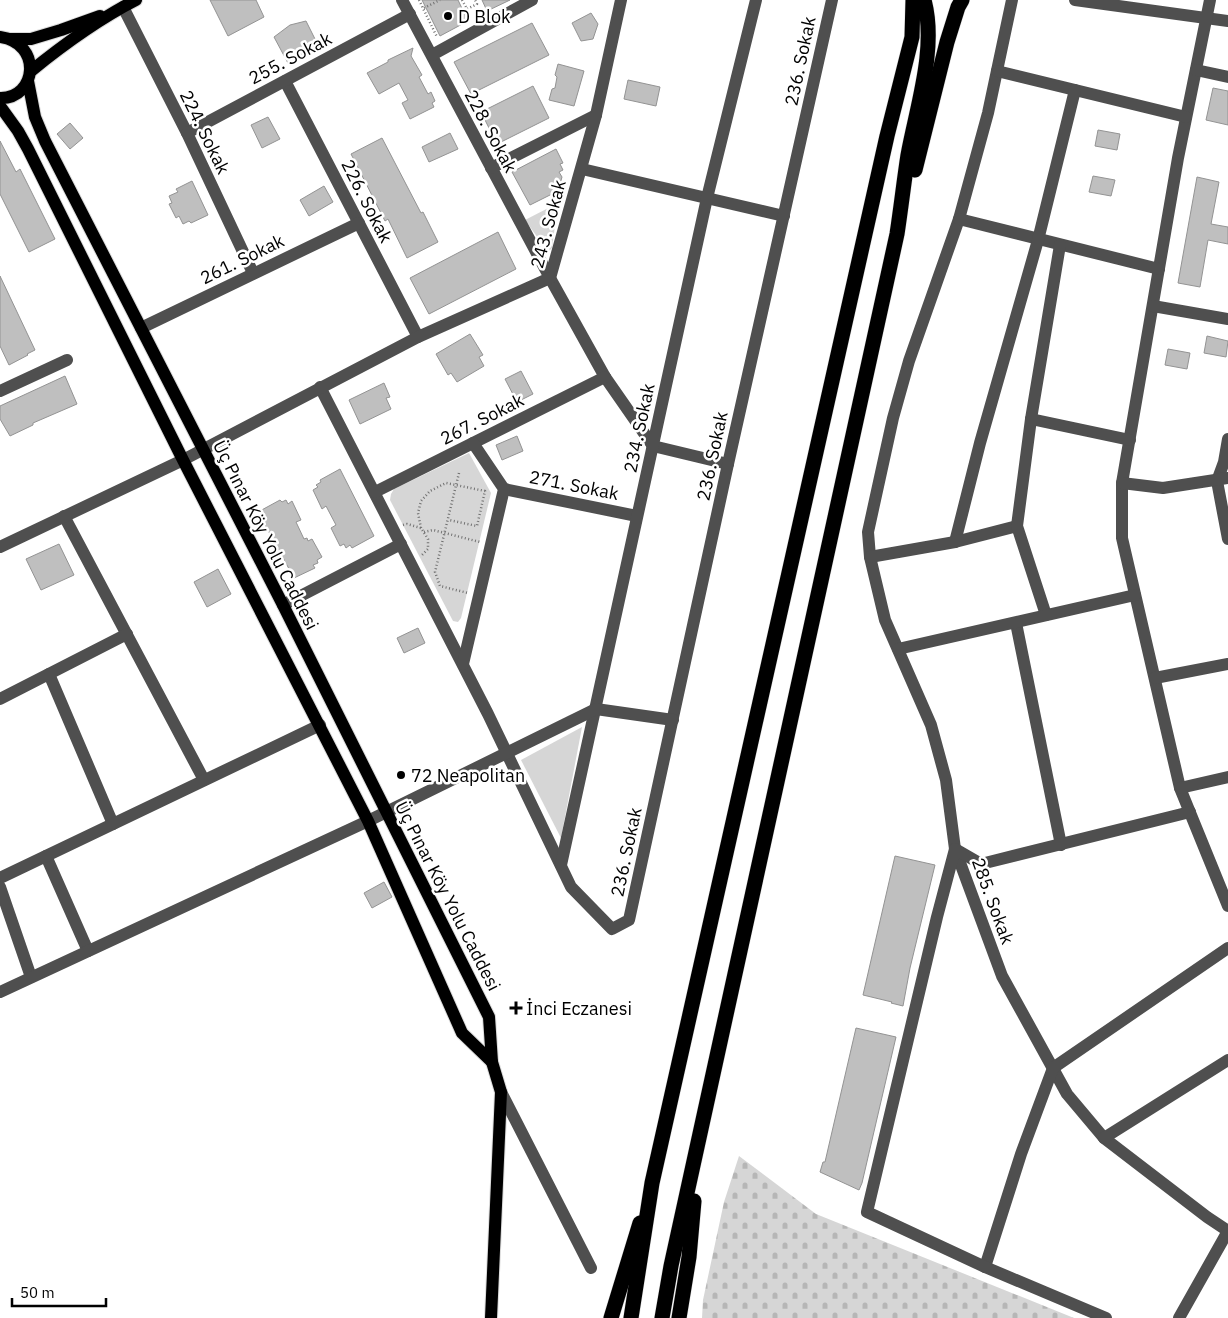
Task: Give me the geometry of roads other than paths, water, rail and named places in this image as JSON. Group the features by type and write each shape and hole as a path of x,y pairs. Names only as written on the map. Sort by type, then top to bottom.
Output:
{"highway":[{"path":"611,1318 652,1183 885,146 912,37 913,0"},
{"path":"897,234 908,156 928,48 928,16 924,0"},
{"path":"662,1318 671,1266 897,234 927,125 947,42 962,0"},
{"path":"679,1318 689,1257 699,1140"},
{"path":"632,1318 642,1261 652,1183"}],"main road":[{"path":"0,98 14,95 22,89 29,76 50,55 136,0"},
{"path":"4,37 31,39 123,7"},
{"name":"Üç Pınar Köy Yolu Caddesi","path":"4,37 19,44 26,51 30,61 29,76 35,117 45,141 283,605 489,1017 492,1062 501,1092 492,1318"},
{"path":"0,106 28,149 183,460 368,820 462,1033 492,1062"}],"street":[{"name":"228. Sokak","path":"402,0 550,278"},
{"path":"432,55 532,0"},
{"name":"243. Sokak","path":"621,0 582,170 550,278 605,377 653,446"},
{"name":"234. Sokak","path":"560,866 707,198 756,0"},
{"name":"236. Sokak","path":"560,866 571,886 612,929 629,920 728,464 832,0"},
{"name":"285. Sokak","path":"1012,0 988,113 959,220 909,361 894,418 868,532 870,557 885,620 931,725 946,780 955,849 1002,976 1067,1094 1104,1138 1228,1231"},
{"path":"1074,0 1228,21"},
{"path":"1210,0 1186,117 1122,483 1122,538 1180,788 1228,906"},
{"name":"224. Sokak","path":"123,7 187,133 253,273"},
{"name":"255. Sokak","path":"187,133 410,14"},
{"path":"1196,70 1228,77"},
{"path":"997,71 1186,117"},
{"name":"226. Sokak","path":"285,80 418,337"},
{"path":"955,542 980,443 1038,240 1075,90"},
{"path":"492,168 596,115"},
{"path":"582,170 784,216"},
{"path":"959,220 1160,269"},
{"name":"261. Sokak","path":"142,328 359,223"},
{"path":"1046,615 1018,526 1031,419 1060,245"},
{"path":"0,547 183,460 418,337 550,278"},
{"path":"1153,306 1228,319"},
{"path":"2,386 67,360"},
{"name":"267. Sokak","path":"375,492 605,377"},
{"path":"320,387 463,664 560,866"},
{"path":"1031,419 1130,440"},
{"path":"1228,439 1223,479 1228,539"},
{"path":"463,664 504,489 473,443"},
{"path":"653,446 728,464"},
{"path":"1122,483 1163,488 1223,479"},
{"name":"271. Sokak","path":"504,489 638,516"},
{"path":"64,516 204,780"},
{"path":"870,557 955,542 1018,526"},
{"path":"283,605 401,544"},
{"path":"898,649 1134,596"},
{"path":"1016,623 1061,845"},
{"path":"0,699 127,634"},
{"path":"1155,678 1228,664"},
{"path":"49,674 114,824"},
{"path":"0,992 386,812 596,709 673,720"},
{"path":"0,878 320,725"},
{"path":"1180,788 1228,777"},
{"path":"1106,1318 985,1267 867,1212 955,849 982,864 1190,812"},
{"path":"46,856 88,951"},
{"path":"0,887 31,977"},
{"path":"985,1267 1021,1154 1054,1068 1228,948"},
{"path":"1104,1138 1228,1060"},
{"path":"501,1092 591,1268"},
{"path":"1179,1318 1228,1231"}],"place":[{"name":"D Blok","path":"448,16"},
{"name":"72 Neapolitan","path":"401,775"},
{"name":"İnci Eczanesi","path":"516,1008"}]}
